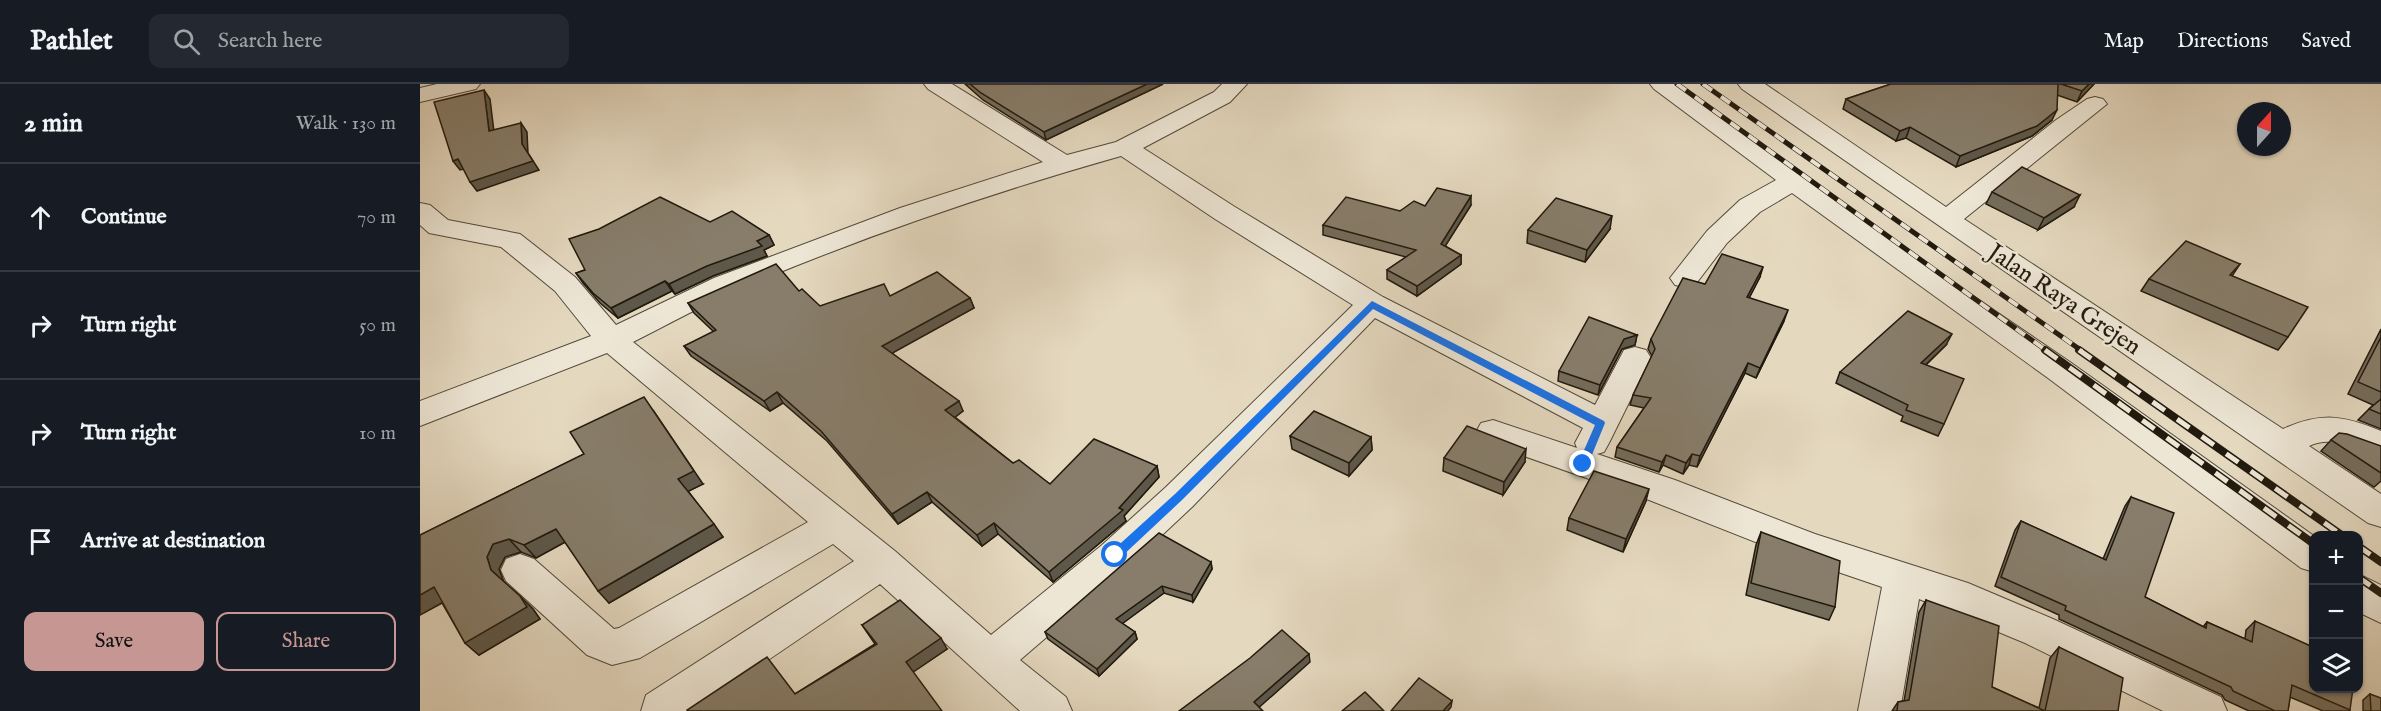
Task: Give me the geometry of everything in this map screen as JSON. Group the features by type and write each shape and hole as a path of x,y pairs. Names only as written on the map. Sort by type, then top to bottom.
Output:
{"street":[{"path":"420,95 468,84"},
{"path":"936,84 1065,165"},
{"path":"420,414 611,340 724,285 767,268 910,214 1030,174 1125,147 1222,97 1234,84"},
{"path":"1662,84 1894,255 2068,377 2309,554"},
{"name":"Jalan Raya Grejen","path":"1750,84 1946,220 2381,513"},
{"path":"1946,220 2065,125 2096,104"},
{"path":"1125,147 1225,213 1372,304 1600,423"},
{"path":"1685,278 1717,237 1750,206 1793,181"},
{"path":"420,211 439,226 510,240 565,284 611,340 882,562 990,660 1051,711"},
{"path":"990,660 1115,555 1179,497 1372,304"},
{"path":"1583,464 1600,423 1635,358"},
{"path":"2282,446 2305,432 2318,428 2336,429 2381,446"},
{"path":"1493,432 1662,490 1804,545 1954,595 2039,631 2206,711"},
{"path":"520,570 601,643 612,647 627,645 836,524"},
{"path":"661,710 882,562"},
{"path":"1879,711 1903,578"},
{"path":"2363,593 2381,606"}],"building":[{"path":"970,84 1147,84 1044,132"},
{"path":"1891,84 2058,84 2057,110 2037,126 1960,156 1910,127 1900,131 1846,99"},
{"path":"2061,84 2089,84 2082,91"},
{"path":"484,90 489,131 521,123 522,144 533,161 470,182 458,159 453,161 434,102"},
{"path":"2022,167 2080,195 2044,218 1992,192"},
{"path":"1437,188 1471,196 1441,244 1461,255 1417,286 1387,270 1416,250 1323,225 1346,197 1400,211 1414,201 1425,206"},
{"path":"660,197 710,222 732,211 769,235 757,241 762,246 707,266 669,284 665,281 611,308 593,293 576,273 585,270 569,239 599,229"},
{"path":"1556,198 1612,216 1587,250 1528,230"},
{"path":"2186,241 2240,264 2230,275 2308,307 2288,337 2149,279"},
{"path":"1722,254 1763,267 1747,297 1788,310 1760,368 1748,363 1700,456 1692,454 1686,463 1666,455 1662,462 1617,447 1651,398 1633,395 1655,349 1651,339 1683,278 1705,284"},
{"path":"776,264 799,291 802,289 820,306 884,284 890,296 937,272 970,298 882,346 959,401 945,410 1013,463 1019,460 1050,484 1094,439 1157,466 1119,508 1123,510 1049,572 994,523 977,535 927,492 892,514 821,431 777,392 764,401 684,346 716,330 688,303"},
{"path":"1908,311 1952,334 1921,363 1964,379 1944,424 1906,410 1908,405 1840,372"},
{"path":"1589,317 1637,335 1624,339 1600,385 1559,371"},
{"path":"2381,337 2381,392 2358,382"},
{"path":"644,397 694,471 678,479 714,524 598,591 556,529 524,545 509,539 493,544 487,557 491,570 520,596 527,607 465,643 434,587 420,595 420,535 584,454 570,432"},
{"path":"2381,399 2381,414 2369,409"},
{"path":"1314,411 1371,437 1349,463 1290,436"},
{"path":"1467,426 1526,449 1504,482 1444,458"},
{"path":"2339,433 2381,446 2381,473 2331,440"},
{"path":"1594,471 1649,489 1626,539 1569,518"},
{"path":"2131,497 2174,513 2145,597 2206,628 2207,622 2252,642 2255,621 2309,645 2309,692 2292,685 2288,711 2275,711 2233,691 2231,687 2065,610 2066,606 2001,577 2021,521 2106,560"},
{"path":"1761,532 1840,561 1835,607 1751,583"},
{"path":"1159,533 1211,562 1192,595 1162,586 1116,619 1135,632 1097,669 1045,632"},
{"path":"900,600 941,638 906,662 942,711 687,710 767,657 795,694 877,644 862,625"},
{"path":"1926,600 1999,626 1992,687 2045,711 1897,711 1898,702 1909,700"},
{"path":"1282,630 1309,654 1254,702 1263,711 1179,711 1250,658"},
{"path":"2059,647 2123,678 2118,711 2045,711"},
{"path":"1419,678 1452,701 1443,711 1391,711"},
{"path":"1365,692 1384,711 1342,711"},
{"path":"2311,693 2352,693 2350,710"},
{"path":"2370,694 2381,698 2381,711 2371,711"}],"railway":[{"path":"1677,84 2047,351"},
{"path":"1703,84 2082,351"},
{"path":"2045,350 2309,540"},
{"path":"2079,350 2336,531"},
{"path":"2363,549 2381,562"},
{"path":"2363,580 2381,593"}],"route":[{"path":"1115,555 1179,497 1372,304 1600,423 1583,464"}]}
